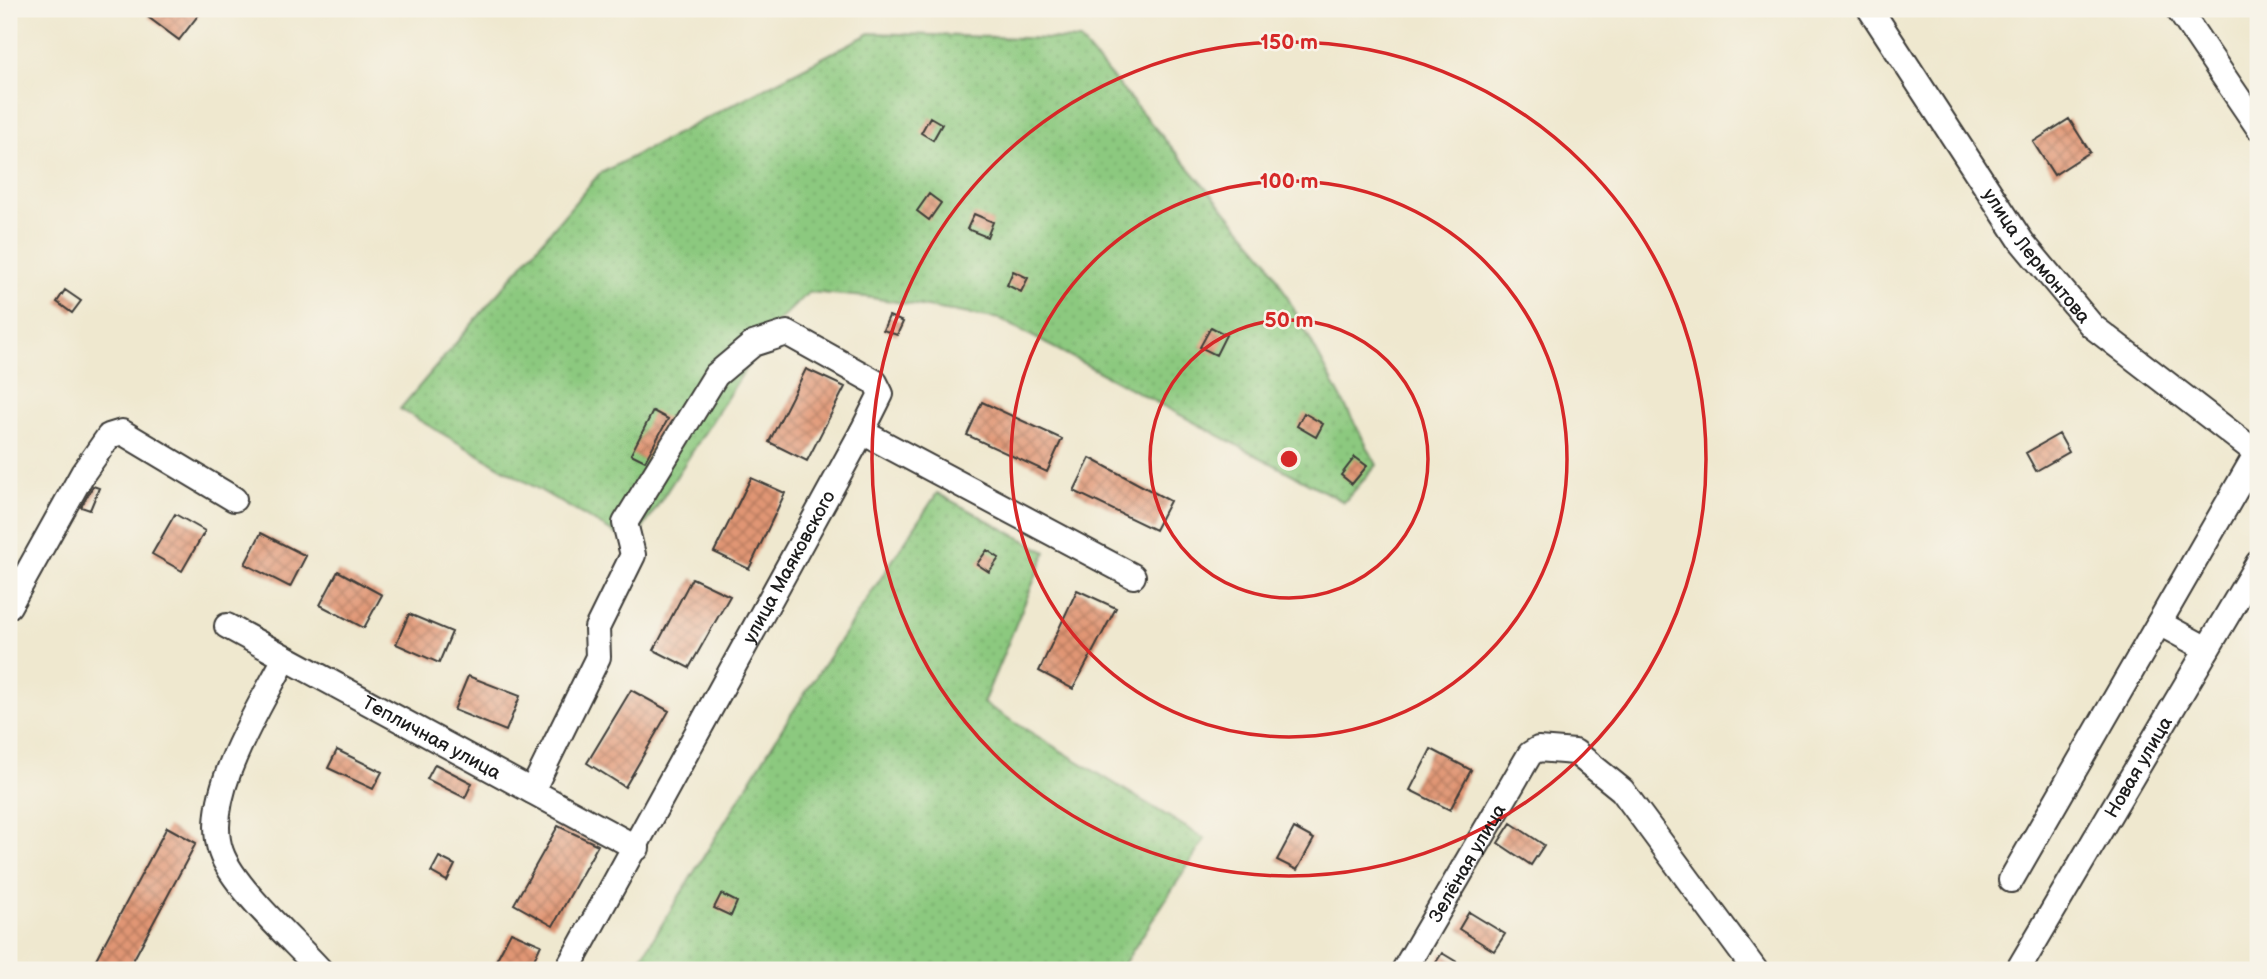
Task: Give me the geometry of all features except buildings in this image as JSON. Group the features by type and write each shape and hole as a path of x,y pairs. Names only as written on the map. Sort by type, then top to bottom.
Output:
{"street":[{"name":"улица Лермонтова","path":"1870,9 2022,242 2092,326 2258,452"},
{"path":"2178,9 2258,127"},
{"name":"улица Маяковского","path":"532,791 598,657 597,628 633,555 625,523 716,375 753,344 787,333 875,383 881,394 862,432 568,970"},
{"path":"9,606 83,472 109,436 122,432 234,499"},
{"path":"862,432 1133,576"},
{"path":"2011,880 2258,452"},
{"name":"Новая улица","path":"2018,970 2258,563"},
{"path":"2159,623 2207,649"},
{"name":"Тепличная улица","path":"227,626 637,848"},
{"path":"285,658 231,765 217,818 220,851 235,877 320,970"},
{"name":"Зелёная улица","path":"1404,970 1530,754 1538,749 1575,752 1622,790 1702,894 1755,970"}],"green space":[{"path":"870,33 1080,40 1267,259 1377,465 1344,502 1000,319 866,297 809,292 773,326 633,544 400,409 599,174"},
{"path":"937,493 1046,552 983,703 1205,839 1120,970 634,970 788,719"}]}
